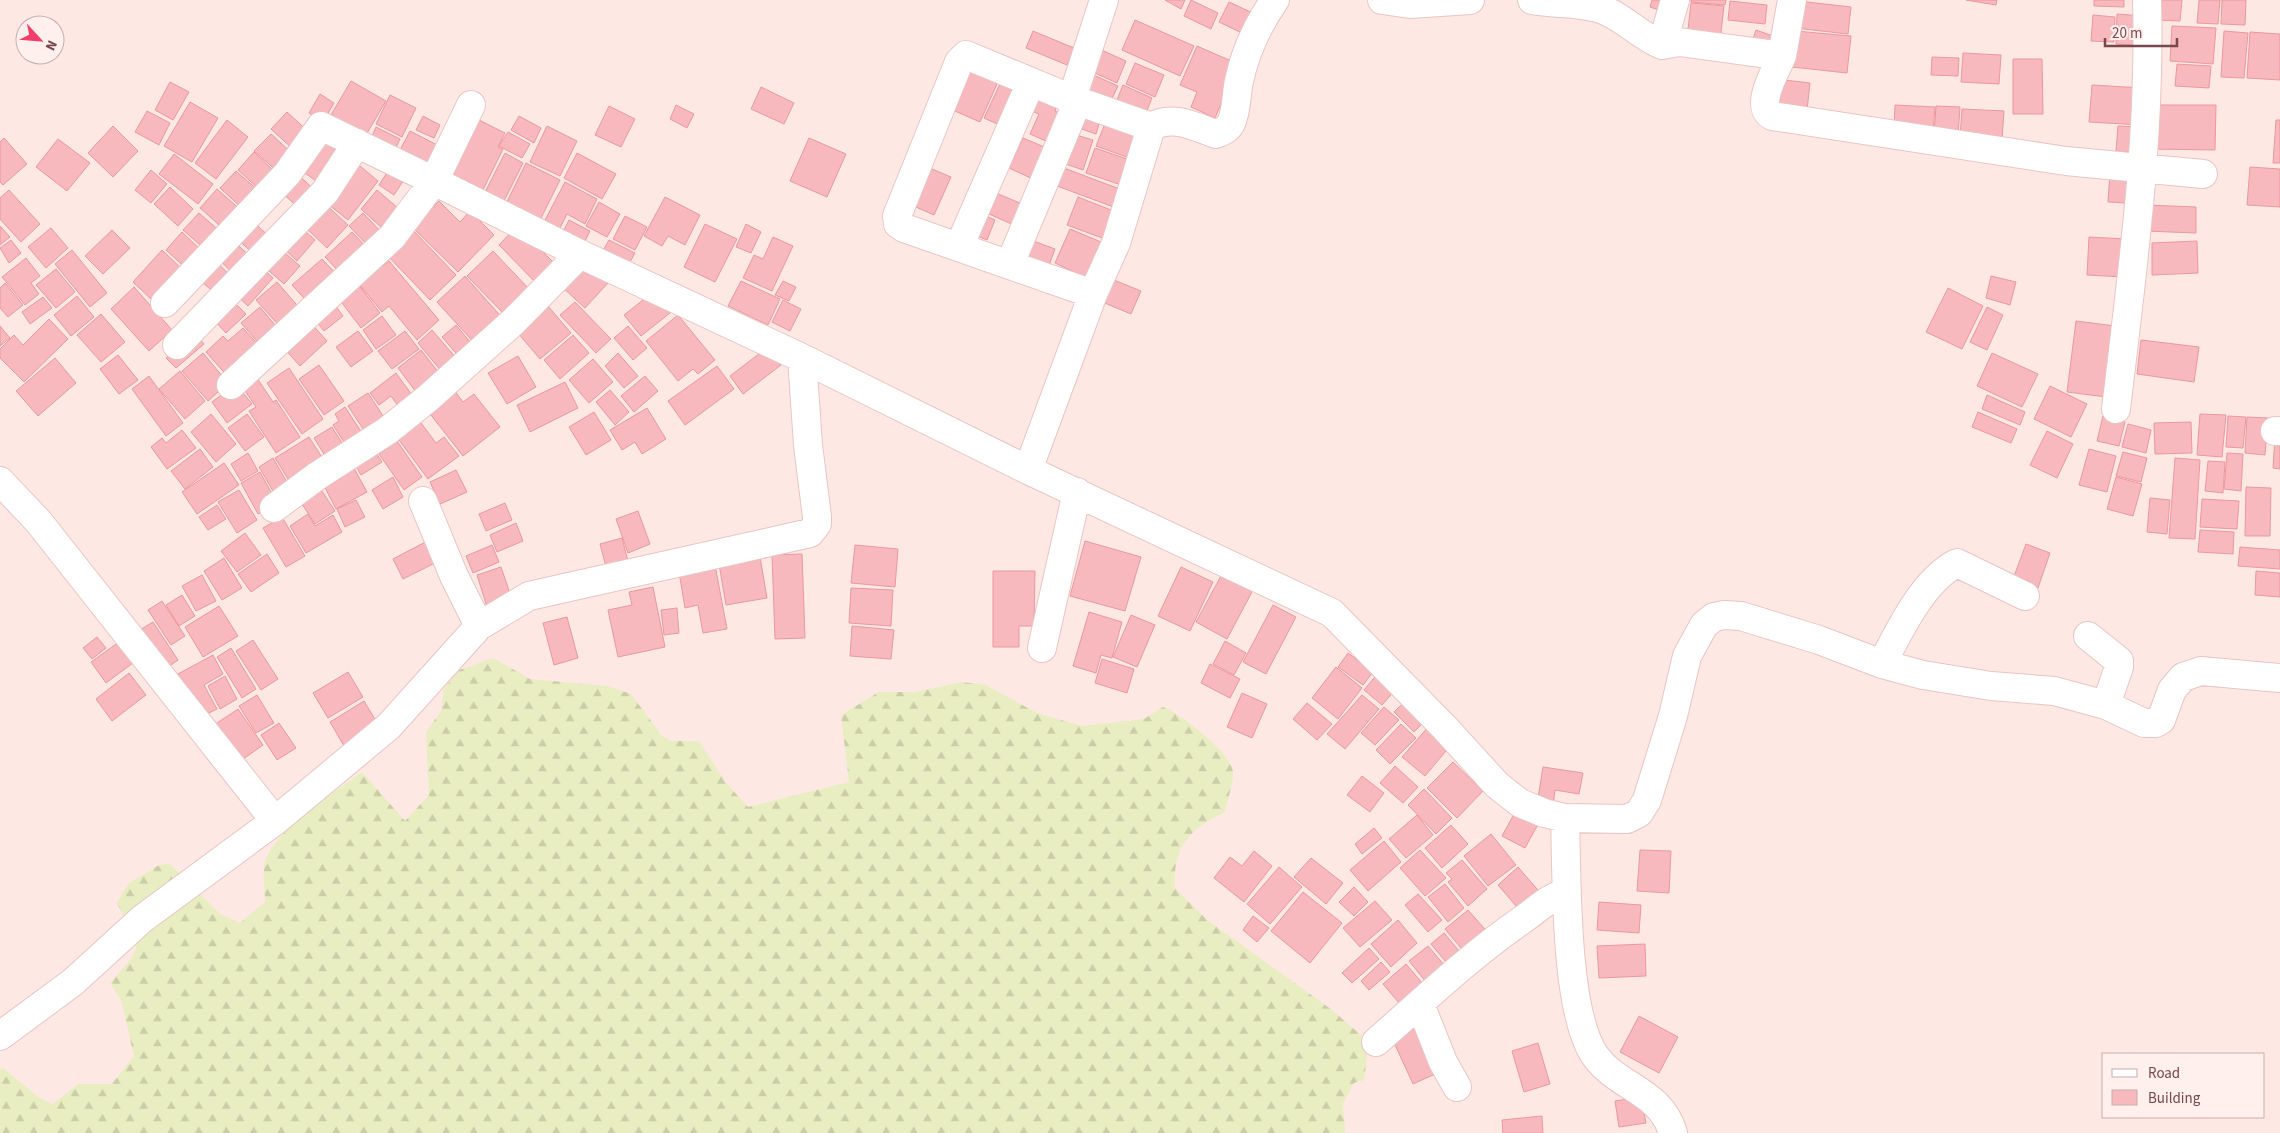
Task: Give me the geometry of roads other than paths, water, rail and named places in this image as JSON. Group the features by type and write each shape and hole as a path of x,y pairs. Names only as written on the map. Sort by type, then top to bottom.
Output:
{"street":[{"path":"1010,264 1074,110 1072,99 1104,0"},
{"path":"1028,470 1093,294 1116,243 1151,127 1164,120 1174,120 1216,134 1228,128 1233,120 1239,81 1250,46 1265,13 1275,0"},
{"path":"1382,0 1410,4 1470,0"},
{"path":"1532,0 1578,2 1599,8 1620,18 1662,45 1679,42 1782,56"},
{"path":"1662,45 1675,0"},
{"path":"1792,0 1782,56 1765,100 1765,109 1772,116 2066,161 2203,174"},
{"path":"2116,409 2140,204 2149,63 2148,0"},
{"path":"1093,294 904,228 896,221 897,216 962,58 969,56 1072,99 1151,127"},
{"path":"959,247 1031,82"},
{"path":"231,385 392,237 434,181 471,105"},
{"path":"165,302 286,174 321,126 580,254 802,358 1028,470 1332,613 1445,728 1497,785 1520,804 1565,818 1627,819 1639,813 1644,806 1673,716 1687,656 1704,624 1714,617 1724,615 1741,616 1820,640 1882,664 1924,675 1990,686 2054,691 2106,705 2144,723 2156,723 2163,718 2172,690 2183,677 2190,673 2201,671 2280,678"},
{"path":"177,345 324,192 358,143"},
{"path":"274,508 317,476 387,431 434,393 513,322 580,254"},
{"path":"0,1036 74,982 142,919 274,821 389,726 479,626 529,596 810,534 817,524 817,517 808,445 802,358"},
{"path":"0,481 38,521 274,821"},
{"path":"1042,648 1077,492"},
{"path":"422,501 454,576 479,626"},
{"path":"1882,664 1919,598 1948,569 1957,563 2025,596"},
{"path":"2088,636 2119,661 2119,668 2106,705"},
{"path":"1565,818 1569,936 1578,1012 1588,1047 1607,1069 1645,1094 1660,1108 1671,1125 1673,1133"},
{"path":"1376,1042 1495,939 1550,897 1567,892"},
{"path":"1420,1004 1443,1062 1457,1087"}]}
